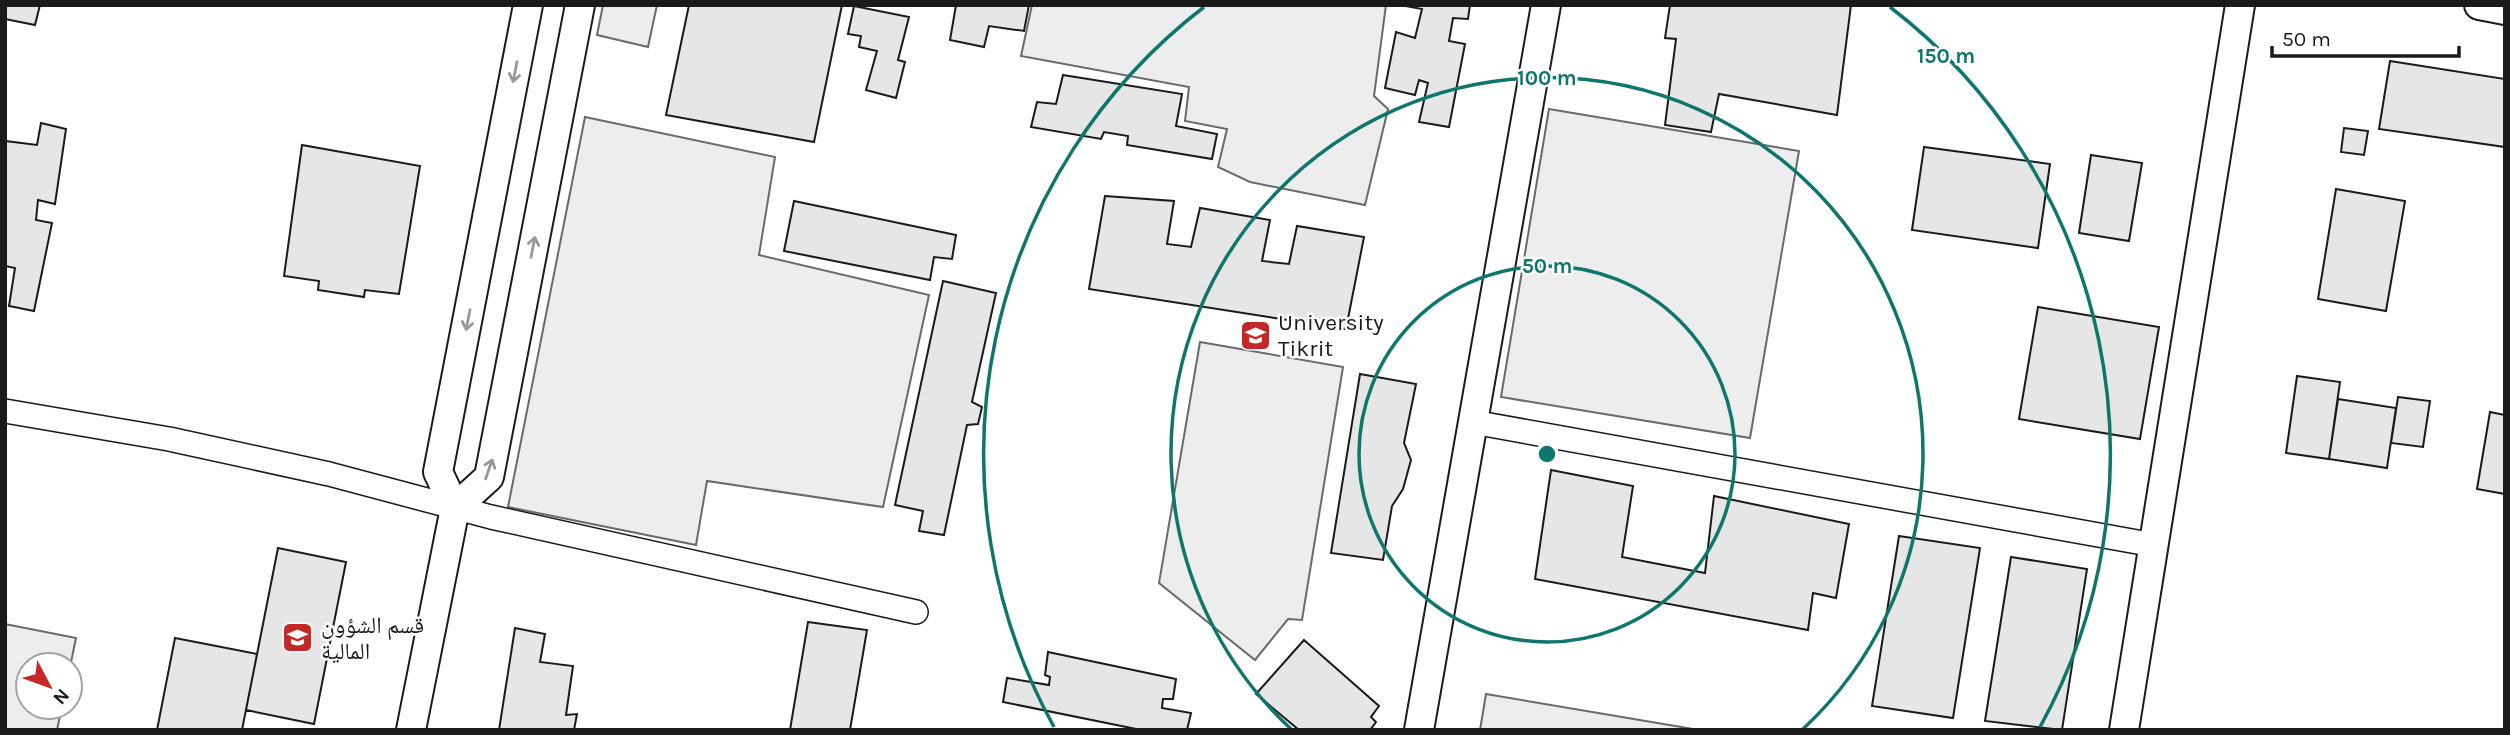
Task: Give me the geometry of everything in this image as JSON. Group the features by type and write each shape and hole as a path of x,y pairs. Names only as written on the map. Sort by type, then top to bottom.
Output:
{"street":[{"path":"455,508 438,472 528,5"},
{"path":"411,730 455,508 489,477 580,5"},
{"path":"1419,730 1546,5"},
{"path":"2124,730 2240,5"},
{"path":"2479,5 2505,10"},
{"path":"5,411 182,442 330,474 455,508 916,612"},
{"path":"1473,422 2154,545"}],"shaded area":[{"path":"603,5 657,5 648,47 597,35"},
{"path":"1032,5 1386,5 1374,96 1388,109 1365,205 1250,182 1218,167 1227,129 1185,121 1189,87 1021,56"},
{"path":"1549,109 1799,151 1750,438 1501,397"},
{"path":"585,117 775,157 759,255 929,295 883,507 707,481 696,545 508,507"},
{"path":"1200,342 1343,367 1302,620 1288,619 1255,660 1159,583"},
{"path":"5,624 76,638 73,651 14,651 14,721 59,721 57,730 5,730"},
{"path":"1486,694 1699,730 1480,730"}],"building":[{"path":"5,5 40,5 35,25 5,19"},
{"path":"689,5 842,5 814,142 666,115"},
{"path":"956,5 1029,5 1024,31 989,26 984,47 950,40"},
{"path":"1400,5 1470,5 1468,19 1453,18 1449,41 1465,44 1449,127 1419,122 1428,83 1419,80 1415,95 1385,88 1396,32 1415,38 1422,9"},
{"path":"1670,5 1851,5 1837,115 1719,94 1711,132 1665,125 1676,39 1665,38"},
{"path":"854,6 909,17 898,60 905,62 896,98 866,90 877,51 859,47 861,36 848,34"},
{"path":"2390,61 2505,79 2505,147 2379,129"},
{"path":"1063,75 1182,94 1176,126 1217,134 1212,159 1127,145 1128,136 1104,132 1101,139 1031,127 1037,102 1056,104"},
{"path":"41,123 66,129 55,204 38,200 36,220 52,223 34,311 9,306 15,268 5,266 5,141 37,145"},
{"path":"2344,128 2368,131 2364,155 2341,152"},
{"path":"302,145 420,166 399,294 365,290 364,297 318,290 319,281 284,276"},
{"path":"1924,147 2050,164 2038,248 1912,230"},
{"path":"2091,155 2142,163 2129,241 2079,233"},
{"path":"2336,189 2405,201 2386,311 2318,299"},
{"path":"1105,196 1174,201 1167,244 1191,247 1200,208 1270,220 1262,261 1289,264 1297,226 1364,237 1346,329 1089,289"},
{"path":"794,201 956,235 952,259 934,257 930,280 784,251"},
{"path":"943,281 996,293 972,402 982,407 978,424 967,425 944,535 919,531 923,511 895,505"},
{"path":"2038,307 2159,327 2140,439 2019,419"},
{"path":"1360,374 1416,384 1404,443 1411,460 1403,489 1392,506 1383,560 1331,553"},
{"path":"2297,376 2340,382 2329,459 2286,453"},
{"path":"2398,397 2430,401 2423,447 2391,443"},
{"path":"2338,399 2396,408 2387,468 2329,459"},
{"path":"2490,412 2505,415 2505,494 2477,489"},
{"path":"1551,470 1633,486 1622,557 1705,573 1714,496 1849,524 1836,598 1813,593 1808,630 1535,579"},
{"path":"1899,536 1980,548 1953,718 1872,706"},
{"path":"278,548 346,562 314,724 246,710"},
{"path":"2011,557 2087,569 2062,730 1985,721"},
{"path":"808,622 867,630 850,730 790,730"},
{"path":"515,628 545,634 540,662 573,666 566,715 577,714 574,730 499,730"},
{"path":"175,638 257,654 242,730 157,730"},
{"path":"1304,640 1379,706 1371,717 1376,722 1370,730 1299,730 1256,694"},
{"path":"1048,652 1176,679 1173,699 1163,699 1162,708 1191,713 1187,730 1141,730 1003,702 1007,678 1049,685 1050,677 1045,675"}],"place":[{"name":"University Tikrit","path":"1255,335"},
{"name":"قسم الشؤون المالية","path":"298,638"}]}
